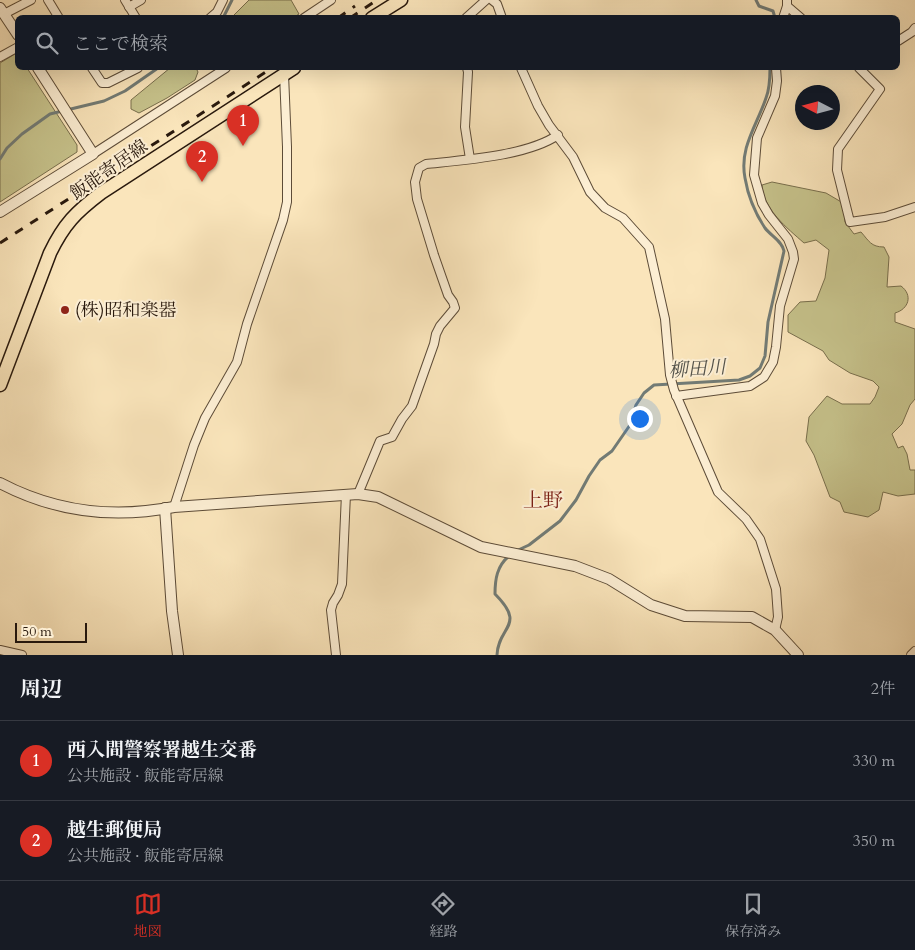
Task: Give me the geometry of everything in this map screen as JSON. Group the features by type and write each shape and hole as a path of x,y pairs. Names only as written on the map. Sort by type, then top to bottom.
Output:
{"main road":[{"path":"377,15 401,0"},
{"name":"飯能寄居線","path":"0,385 50,253 58,236 68,222 101,193 289,71"}],"street":[{"path":"15,30 2,11 31,0"},
{"path":"48,0 57,15"},
{"path":"134,15 127,3 141,0"},
{"path":"214,15 224,0"},
{"path":"308,15 331,0"},
{"path":"469,15 486,0"},
{"path":"492,0 497,4 501,15"},
{"path":"787,3 798,15"},
{"path":"900,40 915,28"},
{"path":"0,57 15,49"},
{"path":"39,70 92,154"},
{"path":"93,70 102,83 108,83 134,70"},
{"path":"0,212 223,70"},
{"path":"468,70 465,127 470,159"},
{"path":"522,70 538,106 573,157 590,192 598,201 623,218 649,247 665,319 670,375 676,396 718,492 746,519 760,539 776,589 778,618 775,630"},
{"path":"676,396 750,386 764,377 773,362 780,306 794,260 788,239 762,203 754,175 754,164 757,138 775,96 776,70"},
{"path":"861,70 880,89 838,149 836,170 850,222 885,217 915,207"},
{"path":"178,655 172,611 169,508 205,418 237,362 247,324 283,220 287,202 289,71"},
{"path":"358,494 380,441 392,437 412,406 436,334 455,308 436,263 417,199 416,182 418,168 426,164 487,157 546,144 558,135"},
{"path":"0,484 44,502 110,514 346,494 378,497 481,547 575,566 609,579 651,605 685,616 752,617 775,630 798,655"},
{"path":"336,655 331,610 342,584 344,571 346,494"},
{"path":"0,650 22,655"},
{"path":"911,655 915,651"}],"shaded area":[{"path":"249,0 291,0 299,14 297,15 234,15"},
{"path":"15,54 15,70 28,70 77,145 77,152 0,202 0,63"},
{"path":"168,70 197,70 198,72 195,80 139,113 131,109 131,100"},
{"path":"772,182 826,193 843,203 845,222 854,234 861,232 873,245 884,247 889,257 887,287 901,286 907,293 908,301 904,308 895,313 895,322 915,329 915,399 910,405 902,424 892,434 898,448 903,446 907,454 910,470 915,470 915,494 898,496 883,492 879,510 868,517 844,512 840,502 830,497 814,455 806,441 809,417 827,396 842,404 870,404 879,387 873,381 850,373 829,360 823,351 788,332 788,315 800,302 816,301 825,278 829,250 816,240 804,243 771,210 763,194 762,185"}],"waterway":[{"path":"224,15 232,0"},
{"name":"柳田川","path":"756,0 759,6 773,11 774,15"},
{"path":"0,159 7,148 22,134 50,114 104,101 125,91 155,70"},
{"name":"柳田川","path":"516,551 529,545 560,521 576,500 600,460 612,451 630,425 636,405 644,393 654,385 739,380 750,376 760,368 765,356 768,322 784,251 779,241 765,228 755,210 745,178 744,157 768,90 770,70"},
{"name":"柳田川","path":"497,655 499,645 510,620 509,613 495,594 496,583 499,568 509,556"}],"railway":[{"path":"354,15 377,0"},
{"path":"342,15 355,6"},
{"path":"0,243 269,70"}],"place":[{"name":"西入間警察署越生交番","path":"243,146"},
{"name":"越生郵便局","path":"202,182"},
{"name":"(株)昭和楽器","path":"65,310"}],"district":[{"name":"上野","path":"543,500"}]}
